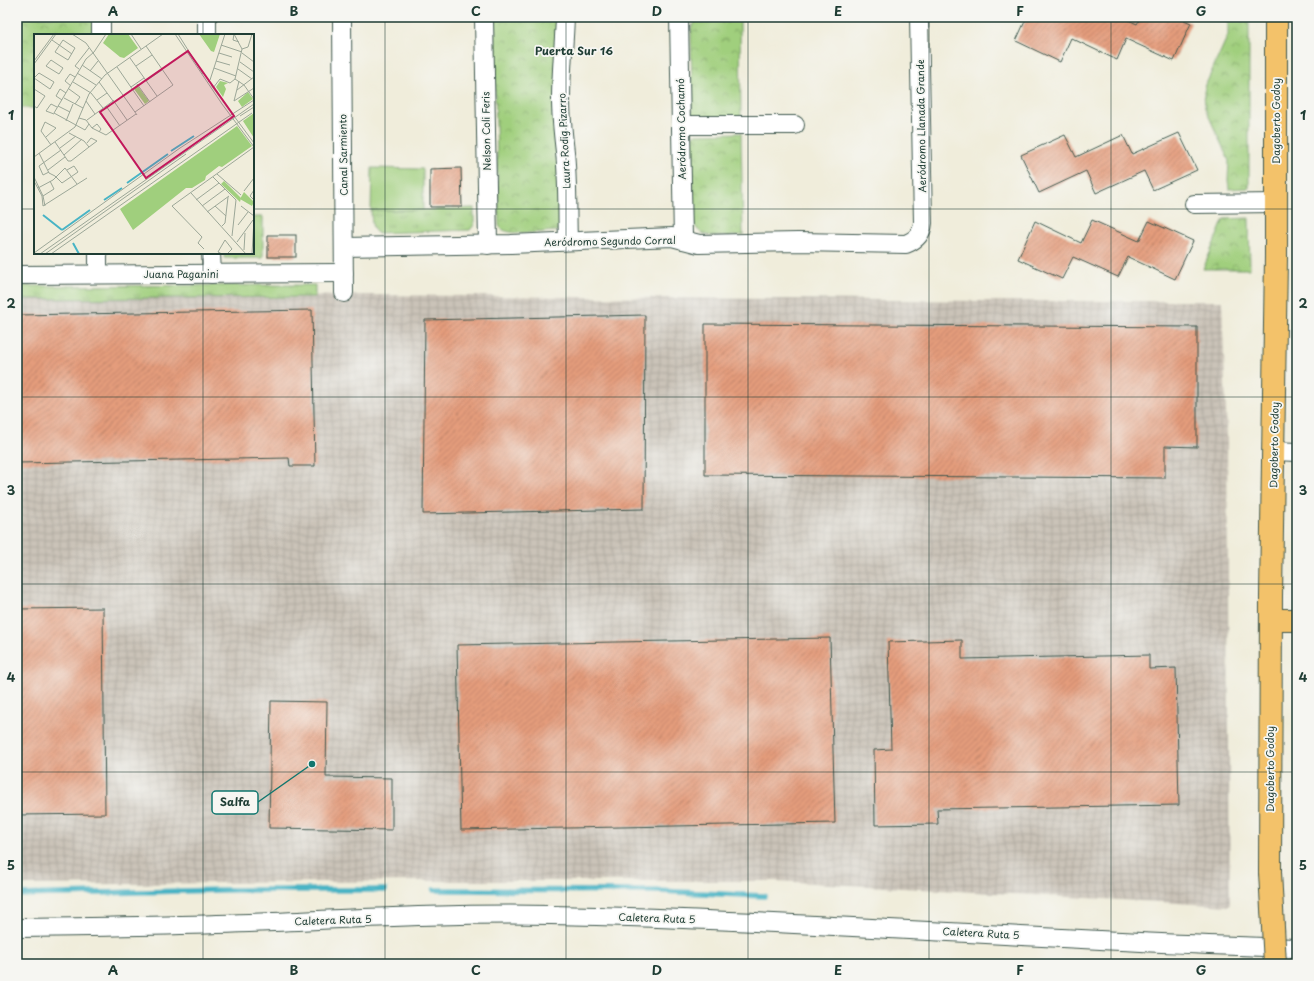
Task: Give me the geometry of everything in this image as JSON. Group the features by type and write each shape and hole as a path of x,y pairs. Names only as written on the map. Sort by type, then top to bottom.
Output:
{"main road":[{"name":"Dagoberto Godoy","path":"1275,964 1270,872 1271,620 1276,204 1276,17"},
{"path":"1271,620 1297,620"}],"street":[{"path":"101,17 101,34"},
{"path":"206,17 207,34"},
{"name":"Canal Sarmiento","path":"342,17 344,293"},
{"name":"Nelson Coli Feris","path":"484,17 488,245"},
{"name":"Laura Rodig Pizarro","path":"564,17 561,99 568,241"},
{"name":"Aeródromo Cochamó","path":"679,17 683,240"},
{"name":"Aeródromo Llanada Grande","path":"919,17 923,223 923,229 920,235"},
{"path":"681,125 795,125"},
{"path":"1194,204 1276,204"},
{"name":"Aeródromo Segundo Corral","path":"344,248 488,245 672,238 698,244 798,242 906,244 913,241 920,235"},
{"path":"98,254 98,274"},
{"path":"211,254 212,274"},
{"name":"Juana Paganini","path":"17,275 344,273"},
{"path":"1274,451 1297,452"},
{"name":"Caletera Ruta 5","path":"17,928 244,923 411,916 546,915 715,919 1110,941 1297,948"}],"shaded area":[{"path":"368,295 984,301 1222,301 1227,437 1230,906 776,881 420,881 17,885 17,299"}],"green space":[{"path":"17,17 95,17 95,34 34,34 34,108 17,108"},
{"path":"495,17 559,17 562,230 517,233 503,230 499,226 494,56"},
{"path":"1228,17 1249,17 1249,188 1229,189 1229,161 1205,108 1204,92 1206,84 1228,35"},
{"path":"703,18 740,20 741,121 695,118 692,115 691,28 696,21"},
{"path":"741,133 743,235 721,237 707,235 696,228 693,221 693,136 696,134"},
{"path":"372,168 423,169 423,210 371,210"},
{"path":"474,208 474,225 470,230 377,233 373,228 372,223 371,210"},
{"path":"254,217 263,217 263,258 224,258 224,254 254,254"},
{"path":"1249,218 1250,269 1203,269 1224,219"},
{"path":"315,285 315,297 17,299 17,286"}],"building":[{"path":"1027,17 1122,17 1137,24 1141,17 1177,17 1191,23 1174,61 1126,39 1117,60 1071,38 1060,62 1016,41"},
{"path":"1179,133 1197,170 1153,190 1144,171 1096,193 1086,171 1039,193 1021,155 1065,135 1076,157 1123,135 1132,154"},
{"path":"461,168 462,207 430,207 430,169"},
{"path":"1092,220 1139,241 1149,221 1193,241 1175,279 1128,257 1118,277 1073,257 1062,279 1018,259 1035,221 1081,243"},
{"path":"268,235 296,235 296,257 268,257"},
{"path":"312,310 315,466 290,466 289,458 17,463 17,315"},
{"path":"645,315 644,509 423,514 425,320"},
{"path":"705,324 1197,327 1197,447 1165,446 1165,478 705,475"},
{"path":"103,608 105,814 17,815 17,609"},
{"path":"830,638 835,823 461,830 457,645"},
{"path":"962,640 962,659 1149,655 1149,669 1176,668 1179,805 937,809 938,824 875,825 874,750 891,749 888,642"},
{"path":"271,701 327,702 326,777 392,778 392,830 269,828"}],"waterway":[{"path":"17,895 223,890 385,890"},
{"path":"434,890 659,891 764,896"}],"place":[{"name":"Salfa","path":"312,764"}],"district":[{"name":"Puerta Sur 16","path":"574,51"}]}
